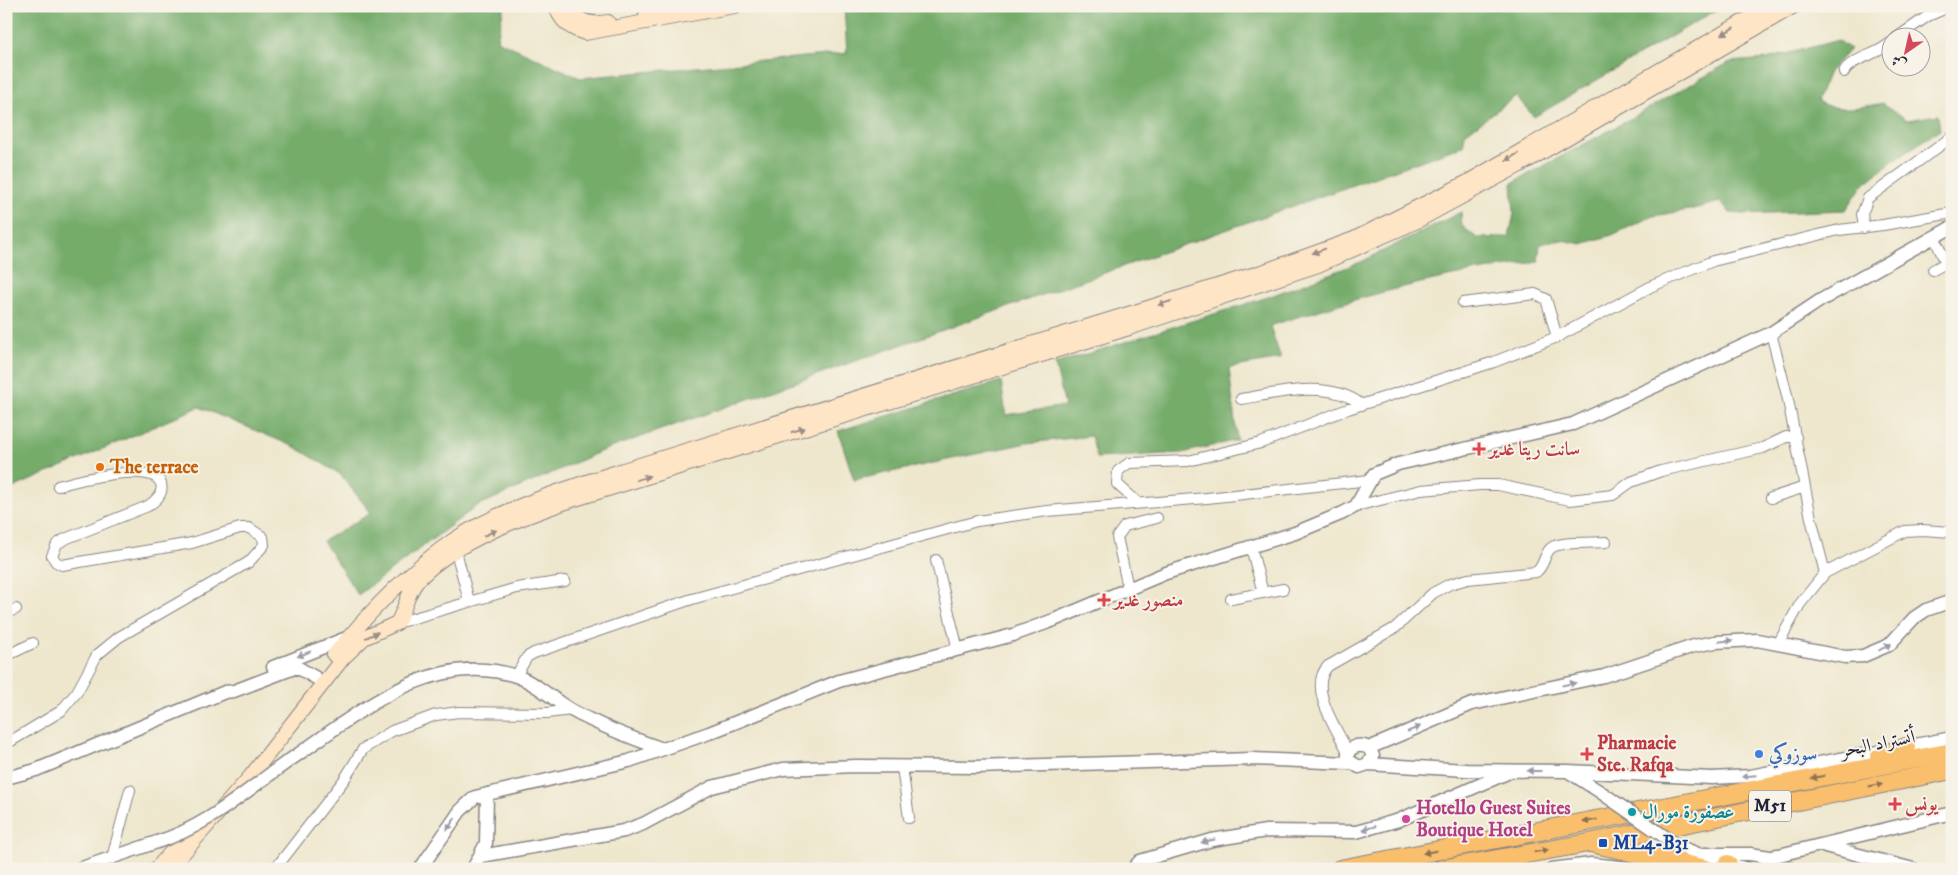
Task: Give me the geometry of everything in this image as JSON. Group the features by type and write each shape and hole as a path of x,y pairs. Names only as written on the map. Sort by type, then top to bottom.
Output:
{"highway":[{"path":"1839,773 1906,747"},
{"name":"أتستراد البحر","path":"1340,869 1952,752"},
{"name":"أتستراد البحر","path":"1441,869 1952,770"},
{"path":"1588,842 1615,851 1702,862"}],"main road":[{"path":"556,6 562,20 576,30 585,33 735,6"},
{"path":"570,6 578,19 600,24 682,6"},
{"path":"156,869 256,756 349,637 388,595 422,563 456,538 495,519 578,485 1151,308 1262,272 1354,238 1466,182 1770,6"},
{"path":"169,869 250,777 343,658 364,638 397,623 418,579 456,551 528,516 575,499 1129,328 1318,265 1415,222 1794,6"},
{"path":"388,595 394,597 405,606"}],"street":[{"path":"1911,28 1928,16 1950,6"},
{"path":"1844,72 1852,62 1880,51"},
{"path":"1864,228 1862,214 1868,198 1952,138"},
{"path":"1137,502 1117,484 1118,471 1129,464 1188,461 1213,456 1282,436 1362,405 1494,362 1557,336 1652,286 1713,261 1839,230 1864,228 1952,213"},
{"path":"1356,506 1370,480 1380,470 1398,464 1573,424 1771,333 1821,300 1952,227"},
{"path":"1934,237 1946,264 1934,270"},
{"path":"1463,303 1535,294 1546,299 1557,336"},
{"path":"1771,333 1796,436 1825,573"},
{"path":"1241,399 1294,391 1329,391 1353,398 1362,405"},
{"path":"420,869 460,811 475,797 629,762 709,733 839,681 1012,635 1054,620 1166,573 1251,547 1324,521 1356,506 1421,490 1480,484 1570,500 1613,496 1631,482 1661,471 1763,448 1786,437 1796,436"},
{"path":"6,744 61,711 77,692 92,663 119,636 249,562 264,546 263,537 256,531 249,528 240,528 192,543 62,565 56,562 52,556 57,544 65,539 148,506 156,500 161,492 161,484 157,477 151,474 131,473 93,477 58,486"},
{"path":"516,676 527,657 534,653 692,599 908,538 977,521 1047,510 1217,497 1370,480"},
{"path":"1772,498 1806,486"},
{"path":"1128,588 1117,536 1125,526 1158,518"},
{"path":"1778,644 1800,604 1825,573 1905,531 1952,532"},
{"path":"1606,542 1556,545 1548,551 1543,565 1536,572 1468,579 1450,584 1433,593 1395,628 1328,666 1321,675 1321,688 1349,757 1359,766 1368,764 1712,778 1750,776 1952,738"},
{"path":"1251,547 1262,593"},
{"path":"456,551 469,601"},
{"path":"936,560 958,650"},
{"path":"397,623 517,588 565,581"},
{"path":"1231,599 1283,589"},
{"path":"481,856 624,831 643,824 712,787 758,774 815,766 976,767 1349,757 1358,746 1369,748 1472,704 1604,676 1694,646 1736,640 1778,644 1845,657 1863,656 1889,645 1914,618 1926,610 1952,600"},
{"path":"225,692 230,686 279,664 349,637"},
{"path":"6,656 33,643"},
{"path":"6,778 36,770 225,692 234,691 297,667 316,678"},
{"path":"79,869 179,835 216,814 287,762 372,704 409,683 430,675 454,671 483,671 516,676 545,691 571,710 625,736 662,749"},
{"path":"275,869 338,788 363,749 392,731 436,715 458,712 547,713 571,710"},
{"path":"1368,764 1373,756 1369,748"},
{"path":"902,767 909,818"},
{"path":"1133,869 1140,860 1212,840 1266,832 1356,832 1399,820 1512,771"},
{"path":"1568,771 1702,862 1747,869"},
{"path":"112,858 130,790"},
{"path":"473,869 486,844 487,794"},
{"path":"1702,862 1715,852 1781,864 1798,850 1822,846 1952,813"},
{"path":"1822,846 1913,869"},
{"path":"1552,869 1591,864 1638,869"}],"green space":[{"path":"6,6 504,6 497,40 580,78 847,53 844,6 1723,6 1534,117 1516,96 1465,134 1463,146 604,450 477,506 358,595 323,541 371,513 340,474 295,447 199,407 6,491"},
{"path":"1838,40 1850,49 1829,72 1817,101 1825,105 1841,108 1883,103 1907,120 1938,115 1940,130 1895,159 1862,186 1846,210 1743,214 1730,213 1720,202 1653,216 1612,235 1582,244 1562,240 1540,244 1538,262 1436,279 1402,287 1270,326 1281,359 1229,368 1237,440 1182,453 1097,458 1091,436 1027,443 854,480 838,431 1001,381 1006,415 1065,406 1055,364 1268,297 1361,262 1461,212 1462,226 1477,238 1509,237 1514,214 1512,183 1730,62 1767,59"}],"place":[{"name":"سانت ريتا غدير","path":"1479,449"},
{"name":"The terrace","path":"100,467"},
{"name":"منصور غدير","path":"1104,600"},
{"name":"Pharmacie Ste. Rafqa","path":"1587,754"},
{"name":"سوزوكي","path":"1759,754"},
{"name":"يونس","path":"1895,804"},
{"name":"عصفورة مورال","path":"1632,812"},
{"name":"Hotello Guest Suites Boutique Hotel","path":"1406,819"},
{"name":"ML4-B31","path":"1603,843"}]}
